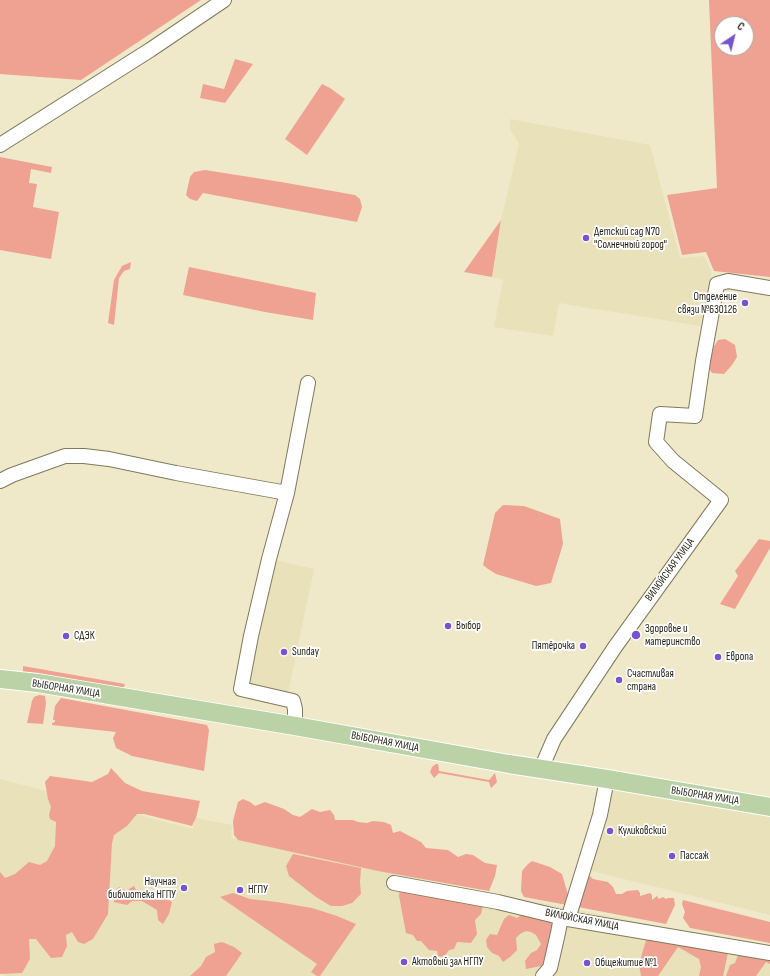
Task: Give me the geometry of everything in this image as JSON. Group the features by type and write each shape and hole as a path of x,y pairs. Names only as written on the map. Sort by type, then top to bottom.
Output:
{"main road":[{"name":"ВЫБОРНАЯ УЛИЦА","path":"0,679 38,683 295,726 426,750 770,807"}],"street":[{"path":"0,145 143,54 224,0"},
{"name":"ВИЛЮЙСКАЯ УЛИЦА","path":"541,769 554,739 615,647 721,500 673,461 656,442 660,414 695,416 717,284 728,280 770,288"},
{"path":"295,726 295,709 293,701 241,689 251,636 269,559 287,493 308,383"},
{"path":"0,481 12,475 65,456 84,456 108,459 176,474 287,493"},
{"path":"543,976 550,968 558,933 565,918 600,815 607,779"},
{"name":"ВИЛЮЙСКАЯ УЛИЦА","path":"394,883 498,902 565,918 770,953"}],"shaded area":[{"path":"0,0 201,0 81,80 0,74"},
{"path":"709,0 770,0 770,277 714,271 706,252 682,255 667,195 717,188"},
{"path":"235,59 253,64 225,103 200,98 203,84 224,89"},
{"path":"322,84 345,99 307,155 285,139"},
{"name":"Детский сад N70 \"Солнечный город\"","path":"510,119 650,145 680,258 704,256 712,272 700,326 559,303 553,336 494,327 503,280 492,277 501,220 519,144 510,129"},
{"path":"0,157 52,167 51,173 31,169 29,183 37,184 33,207 59,212 51,259 0,250"},
{"path":"205,170 355,195 360,199 362,207 357,222 203,193 197,201 190,199 186,195 190,177 194,172"},
{"path":"501,220 492,277 464,272"},
{"path":"131,262 130,269 124,271 119,278 114,325 108,323 114,280 122,266"},
{"path":"189,267 316,293 313,320 265,312 183,295"},
{"path":"725,339 735,345 737,357 724,374 712,373 709,368 713,348 718,340"},
{"path":"503,505 524,506 560,519 563,544 551,583 536,586 496,574 483,565 495,513"},
{"path":"759,539 770,541 770,548 735,609 720,604 738,576 735,571"},
{"path":"269,559 314,569 287,698 241,689"},
{"path":"23,666 125,684 121,689 26,673 23,672"},
{"path":"39,695 45,696 46,703 43,724 27,723 32,701 34,697"},
{"path":"61,698 207,725 209,730 204,771 132,756 116,748 113,738 116,732 52,725 52,723 55,722 55,720 53,720 55,706"},
{"path":"438,764 439,771 489,780 495,773 497,782 491,788 489,782 439,773 434,778 430,772 432,767"},
{"path":"111,768 125,783 142,791 200,801 196,818 192,826 144,814 137,814 127,826 114,835 112,843 108,914 93,939 84,944 78,942 72,932 66,935 67,946 62,957 51,958 36,939 29,939 30,959 22,973 0,974 0,872 5,878 15,874 29,862 40,865 47,861 55,846 56,822 50,819 49,815 51,807 45,782 50,776 92,782 108,774"},
{"name":"НГПУ","path":"0,779 193,829 196,818 232,825 231,838 390,873 770,948 770,976 4,976 0,908"},
{"path":"607,779 770,807 770,915 583,869"},
{"path":"243,799 255,806 265,802 300,817 312,809 320,812 330,810 334,815 335,820 353,820 367,823 373,821 384,822 391,825 393,833 400,831 421,842 426,848 448,850 458,857 466,854 473,855 485,863 497,865 495,876 489,891 378,871 238,840 234,835 233,821 238,802"},
{"path":"293,854 361,868 361,894 352,903 342,906 331,906 316,897 289,876 286,866"},
{"path":"532,861 550,867 562,874 569,898 567,905 524,897 521,891 522,871"},
{"path":"590,876 593,879 608,882 613,887 616,894 638,890 640,896 650,893 652,895 652,900 657,896 659,899 663,897 666,899 674,898 675,905 666,924 578,907 584,894 582,889 586,879"},
{"path":"134,886 137,892 146,890 161,895 172,902 169,914 163,924 158,920 157,910 142,901 132,901 127,905 114,902 115,891 119,887 126,891"},
{"path":"400,886 483,905 481,914 475,920 477,934 471,943 457,942 454,949 449,950 444,957 438,956 437,951 429,950 421,941 417,941 413,935 406,933 399,896"},
{"path":"233,893 250,899 312,908 356,924 320,976 317,976 311,972 317,964 220,897"},
{"path":"683,900 770,922 770,943 690,928 683,918 685,912 682,904"},
{"path":"524,913 545,917 552,924 553,932 548,960 541,966 526,969 525,961 541,944 536,935 526,931 520,934 516,938 517,950 503,962 499,956 492,953 487,947 486,940 490,934 497,935 504,919 509,915 517,918"},
{"path":"647,937 653,938 656,942 729,948 723,976 699,976 701,967 699,959 678,947 658,976 641,976 639,964"},
{"path":"222,942 234,947 242,953 226,976 190,976 201,966 206,957 215,952 214,944"},
{"path":"770,950 770,964 766,962 756,976 726,976 730,965 735,963 739,952"}],"place":[{"name":"Детский сад N70 \"Солнечный город\"","path":"586,238"},
{"name":"Отделение связи №630126","path":"745,303"},
{"name":"Выбор","path":"448,626"},
{"name":"Здоровье и материнство","path":"636,635"},
{"name":"СДЭК","path":"66,636"},
{"name":"Пятёрочка","path":"583,646"},
{"name":"Sunday","path":"284,652"},
{"name":"Европа","path":"718,657"},
{"name":"Счастливая страна","path":"619,680"},
{"name":"Куликовский","path":"610,831"},
{"name":"Пассаж","path":"672,856"},
{"name":"Научная библиотека НГПУ","path":"184,888"},
{"name":"НГПУ","path":"240,890"},
{"name":"Актовый зал НГПУ","path":"404,962"},
{"name":"Общежитие №1","path":"587,963"}]}
